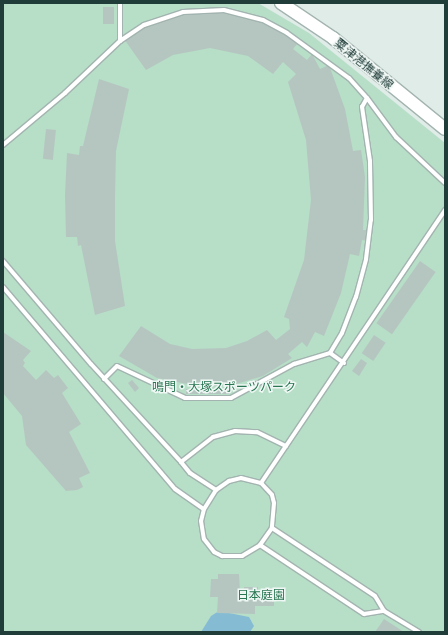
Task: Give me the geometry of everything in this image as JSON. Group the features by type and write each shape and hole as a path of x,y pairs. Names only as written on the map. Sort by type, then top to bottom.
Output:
{"main road":[{"name":"粟津港撫養線","path":"281,3 333,38 445,129"}],"lane":[{"path":"120,3 120,41"},
{"path":"3,145 65,93 120,41 144,25 169,15 203,9 237,12 263,20 287,33 349,78 367,98 396,137 445,183"},
{"path":"104,378 117,366 185,398 231,398 294,364 330,353 342,333 356,297 369,240 372,181 362,106 367,98"},
{"path":"261,483 344,363 445,210"},
{"path":"3,260 104,378 190,473 216,490"},
{"path":"3,287 175,488 204,509"},
{"path":"330,353 344,363"},
{"path":"181,462 213,438 235,431 257,432 286,446"},
{"path":"241,478 261,483 272,495 274,503 272,528 260,545 251,552 233,558 222,556 214,552 208,546 202,531 204,509 216,490 229,481 241,478"},
{"path":"272,528 375,596 384,611 419,632"},
{"path":"260,545 364,614 384,611"}],"green space":[{"name":"鳴門・大塚スポーツパーク","path":"3,3 258,3 309,33 445,143 445,632 3,632"}],"water":[{"path":"219,611 249,617 254,626 250,632 201,632 211,616"}],"building":[{"path":"103,7 114,7 114,24 103,24"},
{"path":"224,11 263,22 298,43 293,49 307,60 312,54 320,69 329,65 345,109 353,151 361,150 365,177 363,230 368,230 367,241 362,240 359,256 350,254 341,293 324,336 315,332 307,347 302,342 288,354 292,358 263,376 233,385 202,387 157,378 119,356 141,326 170,344 192,349 226,348 247,341 267,330 276,340 290,329 289,319 284,317 304,260 311,200 306,140 288,82 296,74 283,62 273,74 248,56 210,48 173,55 146,70 124,39 147,25 184,13"},
{"path":"99,79 129,89 116,151 115,196 115,241 125,306 95,315 81,245 78,246 77,237 66,237 65,195 67,153 79,155 80,146 83,146"},
{"path":"46,129 56,130 53,160 43,159"},
{"path":"420,261 436,272 392,334 376,323"},
{"path":"3,332 31,351 23,360 25,363 23,366 36,380 46,370 54,378 58,375 68,388 62,393 81,424 69,432 90,473 79,478 83,487 77,490 66,491 26,445 22,416 3,393"},
{"path":"374,335 386,343 373,361 362,353"},
{"path":"361,359 367,363 359,376 352,371"},
{"path":"132,380 139,388 135,392 128,383"},
{"path":"186,389 229,390 229,394 186,394"},
{"path":"218,574 239,574 240,593 244,593 244,587 258,587 258,594 274,598 274,606 255,606 255,614 217,613 218,597 210,597 211,579 218,579"},
{"path":"384,619 404,632 375,632"}],"park label":[{"name":"日本庭園","path":"261,595"}]}
